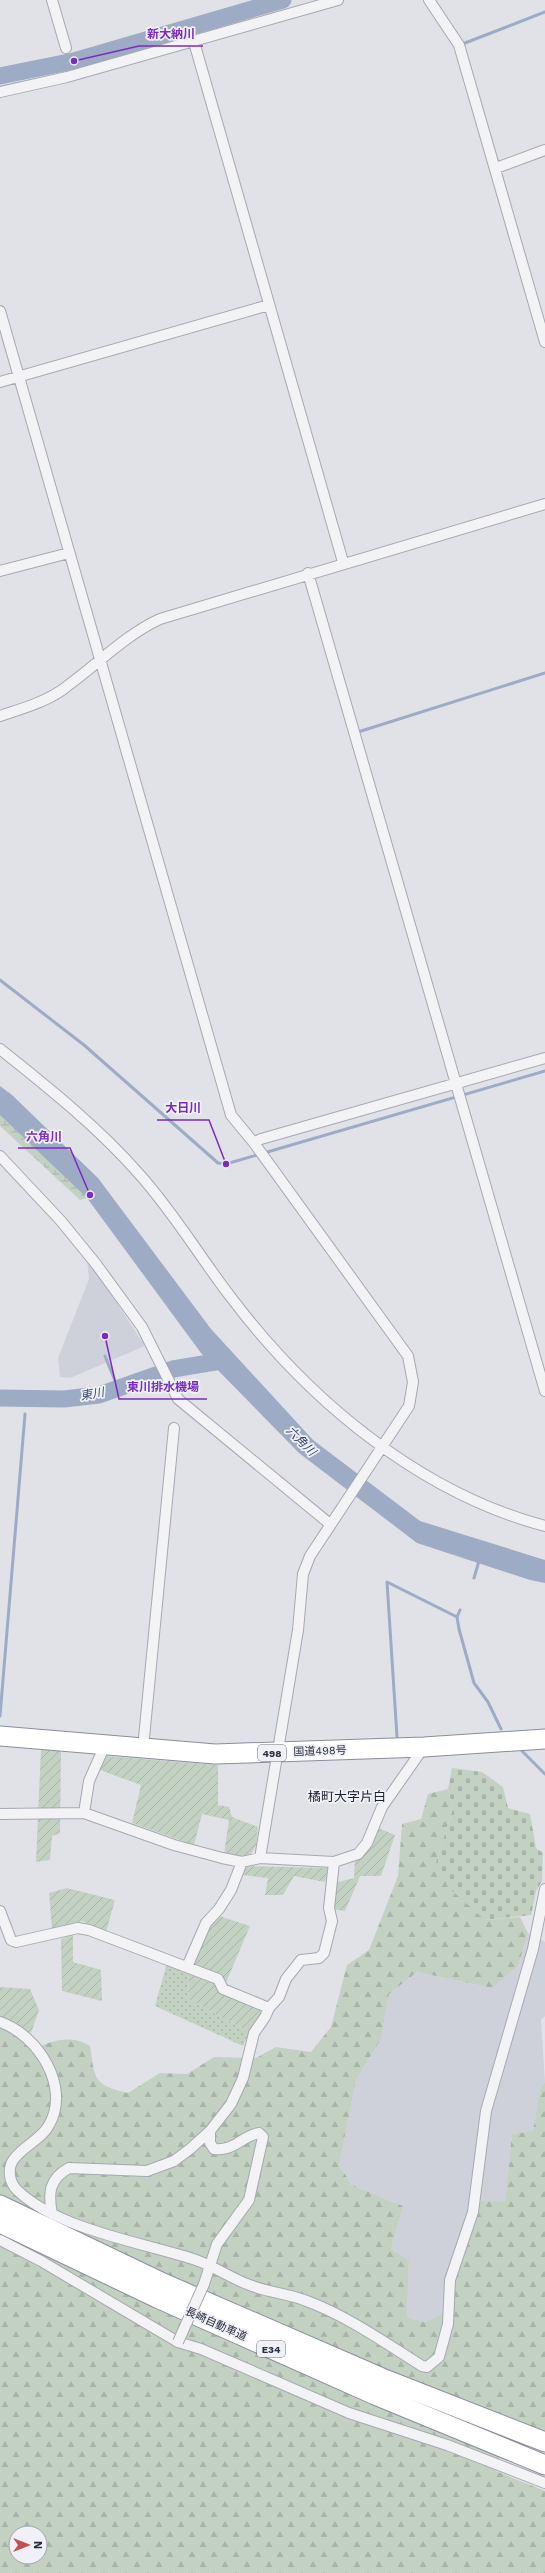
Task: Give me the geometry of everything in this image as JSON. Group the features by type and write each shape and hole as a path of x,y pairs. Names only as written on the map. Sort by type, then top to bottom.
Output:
{"highway":[{"name":"国道498号","path":"0,1736 215,1754 424,1747 545,1738"},
{"name":"長崎自動車道","path":"0,2206 177,2289 382,2378 545,2442"},
{"name":"長崎自動車道","path":"0,2223 157,2298 375,2395 545,2465"}],"street":[{"path":"52,0 66,48"},
{"path":"0,92 68,77 338,0"},
{"path":"429,0 460,46 545,342"},
{"path":"194,42 268,305 343,562"},
{"path":"496,168 545,150"},
{"path":"0,382 268,305"},
{"path":"0,311 231,1115 254,1143 408,1356 413,1382 409,1406 310,1556 303,1574 298,1630 260,1858"},
{"path":"0,716 41,702 61,690 141,627 160,618 308,574 343,562 545,504"},
{"path":"0,571 69,553"},
{"path":"308,574 545,1391"},
{"path":"0,1049 51,1091 117,1150 176,1220 210,1270 255,1328 322,1400 382,1448 415,1468 490,1507 545,1526"},
{"path":"254,1143 261,1139 457,1085 545,1058"},
{"path":"0,1156 62,1221 142,1326 155,1351 169,1386 178,1399 332,1522"},
{"path":"143,1748 174,1428"},
{"path":"84,1813 89,1781 105,1745"},
{"path":"0,1814 84,1813 174,1845 242,1862 260,1858 334,1862 358,1854 367,1843 382,1807 424,1747"},
{"path":"187,1966 206,1923 219,1910 231,1890 242,1862"},
{"path":"52,2214 49,2190 56,2177 69,2168 128,2172 147,2171 163,2167 174,2162 210,2131 231,2104 243,2078 254,2033 266,2017 269,2008 279,1997 286,1979 301,1960 319,1958 324,1953 332,1922 329,1908 334,1862"},
{"path":"0,2022 33,2042 41,2053 53,2082 56,2102 48,2127 13,2160 10,2170 10,2180 16,2189 52,2214 68,2221 195,2260 249,2285 304,2300 376,2337 422,2366 432,2366 438,2357 448,2324 450,2280 473,2212 486,2111 533,1949 545,1889"},
{"path":"0,1911 11,1940 16,1942 78,1928 100,1933 218,1979 223,1989 269,2008"},
{"path":"178,2342 204,2284 217,2244 249,2200 263,2137 260,2133 253,2134 239,2144 222,2150 214,2149 210,2143 210,2131"},
{"path":"0,2240 53,2268 178,2342 201,2349 349,2413 447,2445 545,2483"}],"shaded area":[{"path":"87,1258 145,1346 70,1378 60,1377 58,1358 89,1279"},
{"path":"528,1933 545,1942 545,2016 541,2020 545,2082 540,2089 533,2132 512,2134 505,2203 444,2313 425,2322 407,2317 409,2260 391,2249 403,2206 352,2185 339,2165 356,2080 381,2039 389,1994 417,1972 492,1988 518,1966"}],"green space":[{"path":"0,1115 7,1120 87,1198 80,1200 0,1126"},
{"path":"41,1749 61,1750 60,1833 52,1836 50,1860 36,1862"},
{"path":"105,1756 218,1765 218,1805 229,1807 232,1817 258,1827 256,1845 249,1858 224,1854 229,1820 202,1814 194,1845 132,1823 141,1785 100,1770"},
{"path":"452,1768 482,1772 503,1787 508,1808 530,1814 536,1848 543,1853 542,1881 536,1891 531,1915 485,1920 448,1887 436,1862 453,1809 448,1789"},
{"path":"448,1789 453,1809 436,1862 485,1920 520,1917 528,1933 518,1966 492,1988 417,1972 389,1994 381,2039 356,2080 339,2165 352,2185 403,2206 391,2249 409,2260 407,2317 425,2322 444,2313 481,2201 505,2202 512,2134 533,2131 540,2089 545,2082 545,2433 508,2421 496,2471 545,2491 545,2573 0,2573 0,2026 16,2035 32,2050 61,2040 76,2040 83,2042 90,2046 93,2066 98,2079 108,2087 128,2093 160,2073 187,2074 214,2057 256,2058 276,2047 311,2052 331,2027 347,1965 369,1950 398,1876 402,1824 421,1819 428,1794"},
{"path":"378,1828 395,1835 381,1876 360,1876 345,1911 332,1909 334,1883 354,1878 355,1859 372,1846"},
{"path":"245,1866 328,1868 325,1882 294,1876 283,1895 265,1895 268,1878 242,1875"},
{"path":"67,1888 115,1900 106,1932 82,1921 52,1929 49,1893"},
{"path":"216,1915 250,1926 222,1992 265,2009 249,2032 188,1999 189,1970"},
{"path":"73,1934 73,1962 101,1970 102,2001 62,1991 61,1939"},
{"path":"167,1963 189,1970 188,1999 249,2032 243,2046 155,2006"},
{"path":"0,1987 30,1989 39,2010 31,2033 0,2019"}],"water":[{"path":"0,1086 12,1095 98,1178 211,1329 313,1440 420,1521 545,1560 545,1583 530,1580 417,1543 299,1453 201,1353 87,1198 0,1115"}],"waterway":[{"path":"0,76 74,61 283,0"},
{"path":"465,43 545,12"},
{"path":"358,732 545,673"},
{"path":"0,980 84,1045 218,1163 226,1164 545,1071"},
{"path":"105,1356 118,1388"},
{"name":"東川","path":"0,1398 64,1399 99,1395 173,1369 227,1360"},
{"path":"0,1716 25,1414"},
{"path":"474,1578 479,1561"},
{"path":"397,1737 387,1582 457,1617"},
{"path":"460,1610 457,1617 459,1629 474,1683 488,1702 501,1729"},
{"path":"520,1749 545,1774"}],"place":[{"name":"新大納川","path":"74,61"},
{"name":"大日川","path":"226,1164"},
{"name":"六角川","path":"90,1195"},
{"name":"東川排水機場","path":"105,1336"}],"district":[{"name":"橘町大字片白","path":"347,1796"}]}
